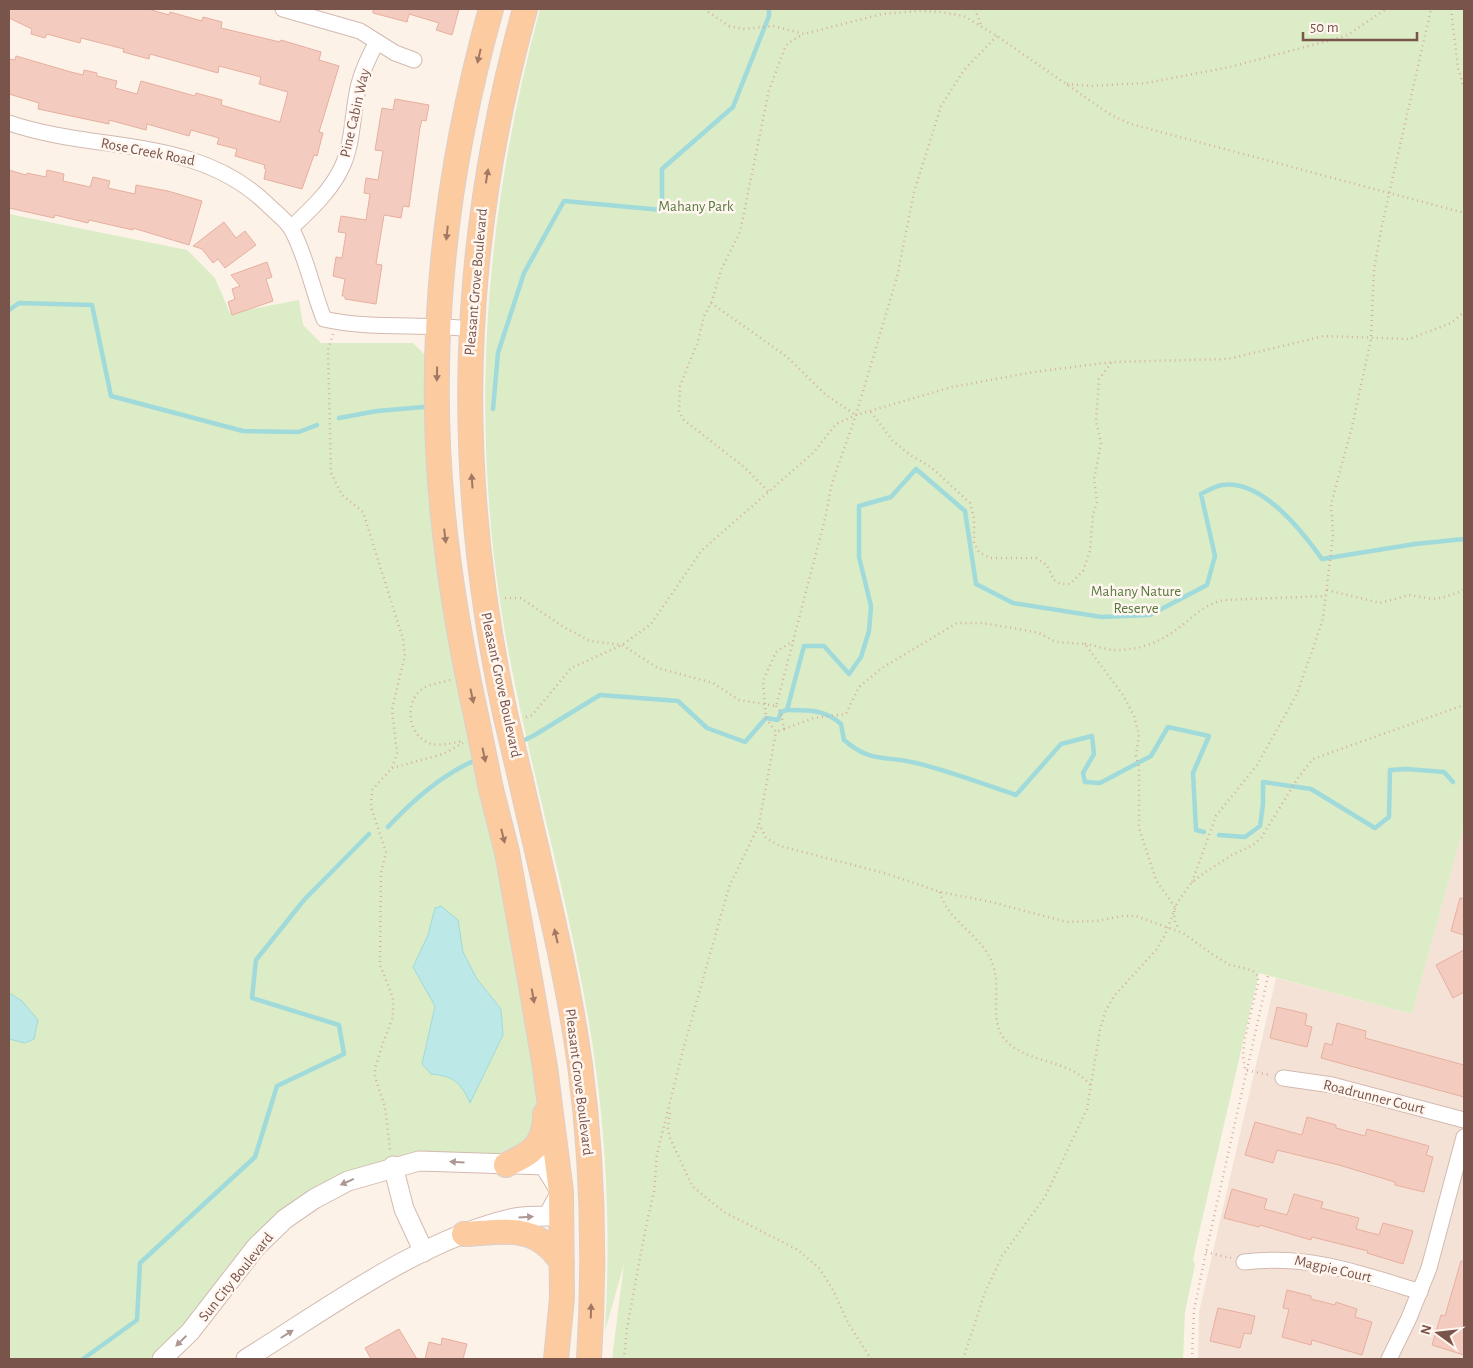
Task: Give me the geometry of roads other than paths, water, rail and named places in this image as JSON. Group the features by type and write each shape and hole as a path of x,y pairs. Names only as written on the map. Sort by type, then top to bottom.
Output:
{"main road":[{"name":"Pleasant Grove Boulevard","path":"491,9 462,131 449,208 438,325 436,384 443,514 451,584 467,676 473,730 491,789 507,852 545,1067 561,1192 562,1298 556,1359"},
{"name":"Pleasant Grove Boulevard","path":"525,9 504,90 488,170 477,254 471,329 469,403 471,473 483,598 515,716 521,781 559,951 580,1063 592,1190 589,1359"},
{"path":"506,1165 528,1155 539,1142 545,1126 545,1067"},
{"path":"464,1234 519,1232 544,1240 554,1250 562,1263"}],"street":[{"path":"283,9 360,31 395,53 414,60"},
{"name":"Pine Cabin Way","path":"291,228 325,194 343,166 352,132 359,86 366,63 377,42"},
{"name":"Rose Creek Road","path":"9,123 63,137 159,152 200,161 232,176 258,196 291,228 309,270 314,296 324,319 349,325 438,325"},
{"path":"438,325 471,329"},
{"name":"Roadrunner Court","path":"1283,1078 1332,1085 1464,1120"},
{"path":"1389,1359 1420,1292 1436,1244 1464,1137"},
{"name":"Sun City Boulevard","path":"162,1359 190,1332 256,1247 285,1219 314,1199 348,1181 393,1166 419,1161 544,1165 561,1192"},
{"path":"393,1166 404,1210 424,1252"},
{"path":"246,1359 395,1267 424,1252 464,1234 514,1218 548,1216 561,1192 592,1190"},
{"name":"Magpie Court","path":"1244,1262 1283,1258 1304,1260 1420,1292"}],"water":[{"path":"441,906 458,920 463,952 477,979 501,1009 503,1035 470,1103 456,1082 446,1077 431,1074 422,1064 435,1006 413,967 428,935 435,908"},
{"path":"9,993 22,1001 38,1020 34,1039 25,1043 9,1039"}],"waterway":[{"path":"493,409 498,353 524,273 564,201 662,210 662,169 733,107 769,16 769,9"},
{"path":"9,310 19,303 92,305 111,396 243,431 299,432 317,425"},
{"path":"339,418 377,411 424,407"},
{"path":"520,742 600,695 678,701 707,728 745,742 766,718 778,720 781,712 787,710 804,646 824,646 849,674 861,657 869,631 871,606 859,557 859,506 891,497 916,469 965,511 976,584 1013,603 1102,617 1150,615 1207,585 1215,556 1201,494 1222,485 1237,485 1252,490 1266,498 1280,509 1304,535 1322,559 1415,544 1464,539"},
{"path":"787,710 816,711 829,715 841,724 844,740 854,748 871,756 929,766 1016,795 1061,744 1092,736 1094,754 1083,773 1085,782 1100,783 1151,756 1168,727 1209,736 1193,773 1196,830 1204,832"},
{"path":"388,827 430,788 453,772 478,759"},
{"path":"1219,835 1245,837 1260,826 1263,782 1311,789 1375,828 1389,817 1390,770 1406,769 1444,772 1453,782"},
{"path":"83,1359 137,1320 140,1263 255,1157 277,1086 344,1054 339,1025 252,998 256,960 304,900 369,834"}],"park label":[{"name":"Mahany Park","path":"696,206"},
{"name":"Mahany Nature Reserve","path":"1136,600"}]}
